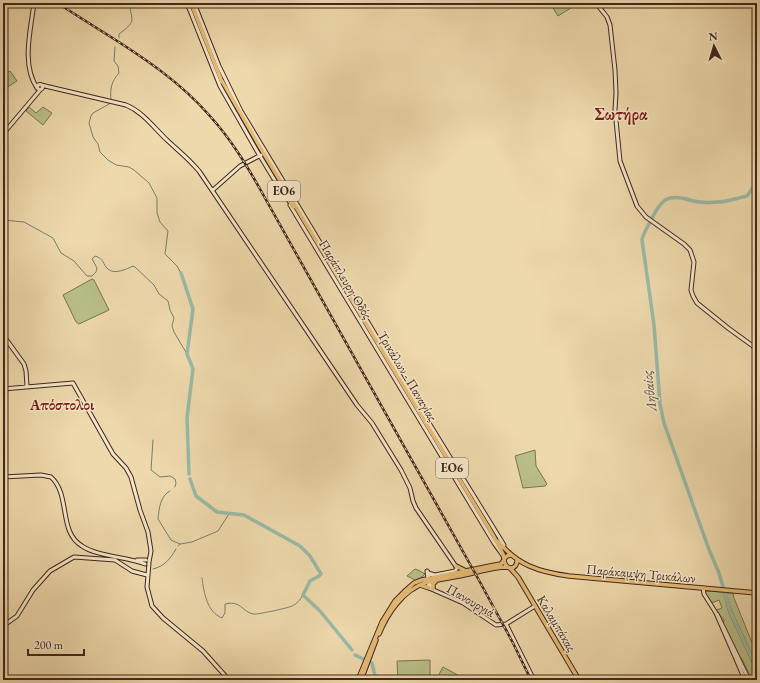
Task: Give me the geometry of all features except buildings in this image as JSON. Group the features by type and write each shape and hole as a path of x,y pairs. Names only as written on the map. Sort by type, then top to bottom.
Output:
{"main road":[{"name":"Τρικάλων - Παναγίας","path":"191,3 231,101 360,318 412,399 492,535 504,559"},
{"name":"Τρικάλων - Παναγίας","path":"492,535 511,555"},
{"path":"360,680 382,622 395,602 412,585 427,579 498,564 507,556 511,555"},
{"name":"ΕΟ6","path":"511,555 517,559"},
{"name":"ΕΟ6","path":"504,559 504,564 508,568 516,566"},
{"path":"516,566 517,559"},
{"name":"Παράκαμψη Τρικάλων","path":"517,559 524,564 550,573 569,576 757,593"},
{"name":"Παράκαμψη Τρικάλων","path":"516,566 524,564"},
{"path":"456,566 462,570 469,571"},
{"name":"Καλαμπάκας","path":"516,566 518,577"},
{"path":"370,653 382,626 393,609 407,593 427,579 437,580 491,569 508,568"},
{"name":"Καλαμπάκας","path":"508,568 518,577 579,680"},
{"path":"418,585 432,589 433,584 437,580"}],"street":[{"path":"34,3 29,53 32,78 39,86 50,87 126,105 135,110 188,158 213,190 247,244 357,405 372,423 410,487 416,508 456,566 457,570 455,572 435,575 427,579 432,589"},
{"name":"Παράπλευρη Οδός","path":"187,3 220,86 403,384"},
{"name":"Παράπλευρη Οδός","path":"194,3 228,87 263,154 350,301"},
{"path":"596,3 609,22 612,36 616,93 615,117 620,161 637,206 646,217 685,245 691,252 694,262 691,290 697,303 757,349"},
{"path":"3,134 38,94 39,86"},
{"path":"213,190 240,166 263,154"},
{"path":"3,267 5,267 3,274"},
{"name":"Παράπλευρη Οδός","path":"360,318 504,559"},
{"path":"3,335 24,364 27,386"},
{"path":"3,389 73,383 113,454 132,477 140,510 148,532 151,555 147,562 148,594 154,608 163,618 200,648 228,680"},
{"path":"412,399 503,546"},
{"path":"3,477 41,475 51,477 58,487 63,501 69,528 74,540 80,545 91,550 131,560 147,562"},
{"path":"3,626 16,618 33,590 50,571 74,557 115,560 132,571 147,575"},
{"path":"703,588 704,594 720,619 748,680"},
{"name":"Πανουργιά","path":"432,589 463,603 498,626 506,624"},
{"path":"534,680 506,624 536,606"},
{"path":"716,613 745,680"}],"green space":[{"path":"550,3 579,3 558,16"},
{"path":"10,71 17,81 3,90 3,75"},
{"path":"29,107 36,113 43,107 52,113 43,125 26,111"},
{"path":"92,279 94,280 109,310 79,324 76,322 63,295"},
{"path":"535,450 536,466 547,484 545,486 523,488 515,456"},
{"path":"415,569 425,574 415,580 407,576"},
{"path":"705,591 723,592 729,613 757,673 757,680 752,680 721,619 724,622 724,620 716,610 722,608 719,600 712,603 705,594"},
{"path":"726,593 733,593 757,655 757,665 731,609"},
{"path":"430,660 430,680 398,680 397,661"},
{"path":"443,667 467,680 436,680"}],"waterway":[{"path":"119,38 119,34 132,21 130,3"},
{"path":"111,100 114,79 119,73 118,66 114,61 115,47"},
{"path":"111,103 93,113 91,116 89,123 93,137 98,144 100,152 108,160 116,165 129,167 149,183 157,198 157,213 160,222 168,231 165,254 177,266 181,273"},
{"name":"Ληθαίος","path":"757,182 747,196 728,201 705,202 674,197 665,200 655,212 642,240 654,325 660,404 664,423 708,547 719,573 730,611 757,669"},
{"path":"3,220 24,222 53,238 61,253 74,261 87,276 92,276 96,272 97,268 92,259 95,256 102,260 106,267 111,271 124,270 133,266 135,267 154,285 159,294 168,301 174,318 172,326 174,332 187,354"},
{"path":"181,273 193,309 187,354 193,369 187,418 189,474"},
{"path":"153,440 151,470 160,477 170,476 175,479 175,487"},
{"path":"190,479 196,496 217,512 244,515 300,546 310,556 321,574 310,581 303,595 320,611 352,650"},
{"path":"170,491 162,499 158,519 171,540 180,544"},
{"path":"178,546 218,531 229,514"},
{"path":"153,569 167,562 176,549"},
{"path":"202,578 207,601 213,611 222,618 225,613 225,604 234,603 249,613 255,614 292,606 298,602 303,595"},
{"path":"355,655 372,663 377,680"}],"railway":[{"path":"57,3 138,54 175,82 198,103 233,145 259,187 475,573 513,643 531,680"}],"district":[{"name":"Σωτήρα","path":"621,114"},
{"name":"Απόστολοι","path":"62,405"}]}
